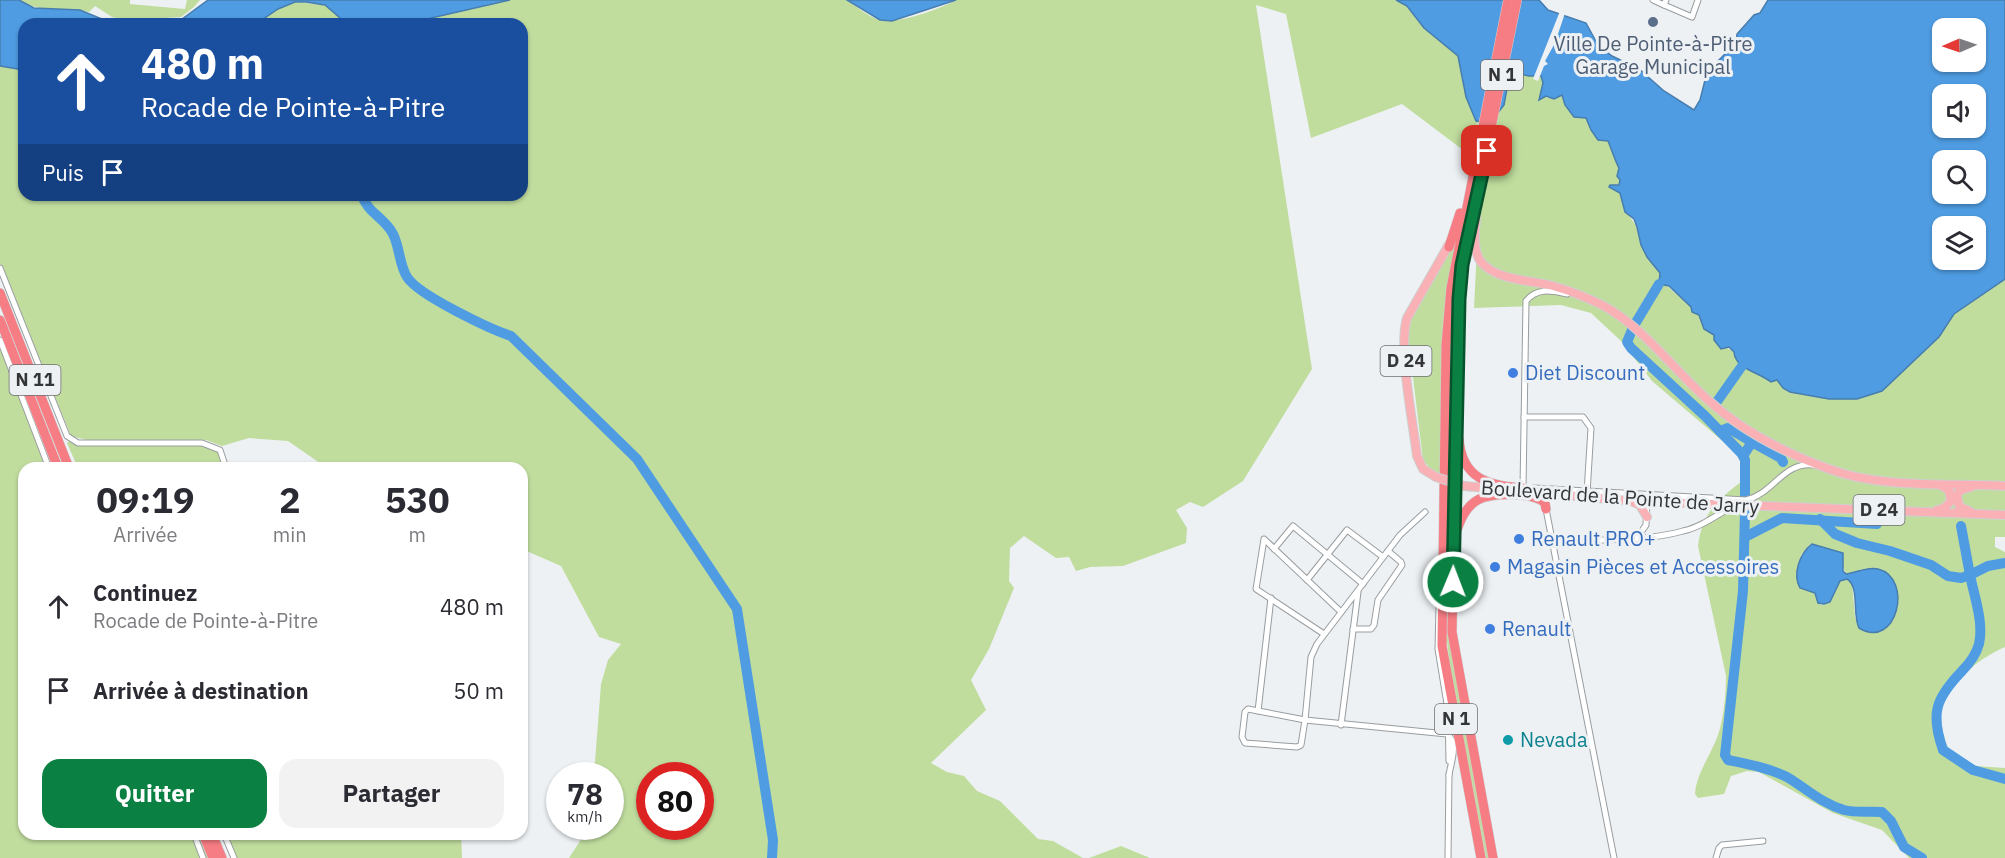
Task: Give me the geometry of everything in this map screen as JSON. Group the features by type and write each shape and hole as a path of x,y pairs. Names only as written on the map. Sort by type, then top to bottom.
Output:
{"highway":[{"name":"N 1","path":"1493,858 1452,632 1456,366 1462,265 1507,0"},
{"name":"N 1","path":"1480,149 1517,0"},
{"path":"1449,247 1480,149"},
{"name":"N 1","path":"1474,192 1450,288 1448,316 1442,646 1481,858"},
{"name":"N 11","path":"0,293 67,462"},
{"name":"N 11","path":"0,321 56,462"},
{"path":"1456,366 1459,443 1467,464 1477,478 1484,482 1522,488"},
{"path":"1454,538 1465,513 1477,500 1485,497 1503,495 1538,498 1545,503 1546,509"},
{"path":"206,840 213,858"},
{"path":"214,840 222,858"}],"main road":[{"name":"Boulevard de la Pointe de Jarry","path":"1474,192 1449,247 1428,278 1407,318 1404,341 1417,456 1423,469 1436,477 1464,486 1586,495 1631,501 2005,515"},
{"name":"D 24","path":"1474,192 1474,240 1480,261 1493,271 1559,288 1587,298"},
{"name":"Boulevard de la Pointe de Jarry","path":"1587,298 1603,306 1634,328 1723,414 1760,439 1829,469 1861,477 2005,486"},
{"path":"1930,512 1944,508 1951,501 1949,490 1935,483"},
{"path":"1977,514 1960,507 1957,498 1961,490 1980,485"},
{"path":"1631,501 1640,506 1647,517"}],"street":[{"path":"1653,0 1665,2 1692,17 1698,0"},
{"path":"0,268 67,436 78,443 202,443 220,450 223,462"},
{"path":"1522,488 1526,301 1532,295 1545,291 1587,298"},
{"path":"0,340 48,462"},
{"path":"1524,417 1583,417 1588,422 1591,428 1586,495"},
{"name":"Boulevard de la Pointe de Jarry","path":"1522,488 1586,495 1660,495 1732,503 1754,497 1797,465 1829,469"},
{"path":"1637,538 1643,530 1647,517 1647,501 1660,495"},
{"path":"1553,546 1589,539 1637,538 1684,531 1732,503"},
{"path":"1546,509 1614,858"},
{"path":"1425,512 1400,535 1324,634 1311,657 1305,720 1302,743 1297,747 1245,743 1242,738 1245,712 1248,709 1305,720 1341,725 1447,734"},
{"path":"1274,549 1293,526 1363,584"},
{"path":"1307,580 1347,530 1383,557"},
{"path":"1324,634 1257,588 1264,539 1341,612"},
{"path":"1353,629 1371,629 1374,625 1380,595 1402,565 1388,551"},
{"path":"1442,578 1437,623 1438,649 1448,710 1448,858"},
{"path":"1341,725 1358,591"},
{"path":"1258,711 1271,598"},
{"path":"196,840 203,858"},
{"path":"226,840 234,858"},
{"path":"1716,858 1722,845 1762,841"}],"green space":[{"path":"19,0 130,0 130,4 185,9 187,0 200,0 181,17 163,18 117,18 95,6 89,12 45,9"},
{"path":"510,0 847,0 871,16 886,21 918,15 956,0 1395,0 1407,6 1424,28 1458,56 1464,87 1478,122 1471,156 1402,104 1311,138 1286,14 1256,5 1312,369 1243,481 1203,507 1190,502 1176,510 1187,528 1186,543 1123,566 1090,567 1076,571 1069,557 1056,558 1024,536 1010,548 1009,581 1014,588 989,649 971,680 986,710 931,763 947,772 964,776 977,791 1000,801 1038,839 1053,841 1083,858 569,858 581,840 624,840 624,762 595,762 601,684 608,660 621,644 599,637 561,566 528,552 528,462 318,462 288,441 249,438 222,446 206,440 91,441 71,436 0,263 0,66 18,69 18,201 528,201 528,18 431,18"},
{"path":"295,2 325,5 340,18 265,18"},
{"path":"1515,73 1541,76 1543,83 1540,96 1550,98 1563,95 1574,117 1586,118 1598,139 1608,141 1618,163 1620,174 1619,185 1610,185 1620,193 1625,210 1637,227 1641,245 1647,257 1660,273 1659,279 1691,307 1692,312 1699,315 1704,328 1714,335 1714,340 1734,352 1735,358 1771,382 1777,380 1790,392 1829,399 1857,399 1882,391 1939,337 1954,314 2005,279 2005,537 1995,537 1995,547 2005,552 2005,647 1979,662 1953,685 1943,702 1941,721 1950,752 1976,766 2005,768 2005,858 1909,858 1882,830 1833,813 1759,772 1747,771 1731,776 1724,794 1698,798 1695,794 1701,770 1721,725 1726,676 1698,546 1703,525 1712,509 1741,482 1740,456 1652,381 1621,341 1591,313 1561,305 1474,308 1478,228 1499,112 1504,105 1509,77","holes":["1807,548 1843,567 1846,574 1863,570 1859,628 1855,617 1852,582 1847,579 1840,581 1830,602 1821,605 1815,593 1797,573 1801,555"]},
{"path":"1455,244 1443,323 1441,475 1432,471 1423,460 1408,336 1412,314"},
{"path":"1457,277 1449,596 1489,858 1486,858 1451,673 1445,626 1450,347"},
{"path":"0,343 46,462 18,462 18,840 202,840 209,858 0,858"},
{"path":"69,441 190,442 220,450 224,462 75,462 67,443"},
{"path":"226,840 461,840 462,858 234,858"},
{"path":"1121,846 1150,858 1089,858"}],"water":[{"path":"0,0 19,0 34,8 80,10 99,18 18,18 18,69 0,66"},
{"path":"208,0 510,0 431,18 340,18 325,5 295,2 265,18 183,18"},
{"path":"847,0 956,0 892,21 880,20"},
{"path":"1396,0 1539,0 1548,10 1586,23 1598,45 1612,56 1639,69 1664,91 1694,110 1700,100 1705,80 1716,63 1736,43 1737,34 1754,15 1760,13 1768,0 2005,0 2005,279 1954,314 1939,337 1882,391 1857,399 1829,399 1790,392 1783,388 1777,380 1771,382 1743,366 1729,347 1721,349 1714,340 1714,335 1704,329 1699,315 1692,312 1691,307 1669,286 1659,284 1660,273 1641,245 1634,219 1625,212 1620,193 1609,187 1619,185 1620,180 1617,176 1619,168 1608,141 1598,140 1586,118 1574,117 1565,105 1562,95 1554,99 1546,96 1539,100 1543,83 1541,76 1515,73 1509,78 1504,105 1490,123 1476,121 1466,97 1458,56 1424,28 1407,6"},
{"path":"1812,544 1843,553 1843,571 1846,574 1874,568 1889,575 1896,585 1898,598 1891,622 1883,630 1872,632 1859,628 1855,594 1847,579 1840,581 1830,602 1824,604 1818,603 1815,593 1800,588 1797,576 1798,564"}],"pier":[{"path":"1560,11 1565,13 1555,43 1545,61 1548,64 1544,66 1538,81 1533,79"}],"waterway":[{"path":"365,201 391,230 404,272 414,284 455,311 511,336 637,459 737,609 773,840 772,858"},
{"path":"1635,324 1659,284"},
{"path":"1632,330 1627,342 1631,348 1705,416 1742,454 1745,460 1745,496"},
{"path":"1716,403 1742,366"},
{"path":"1720,431 1728,428 1752,442"},
{"path":"1743,456 1752,442 1781,458 1783,462"},
{"path":"1745,511 1743,591 1725,755 1728,760 1787,777 1821,800 1844,810 1882,812 1891,821 1904,847 1922,858"},
{"path":"1745,537 1782,518 1877,524"},
{"path":"1820,519 1835,534 1857,543 1931,565 1948,576 1961,578 1970,575 1961,526"},
{"path":"2005,563 1988,566 1970,575 1979,618 1979,644 1968,665 1941,698 1936,716 1943,750 1973,770 2005,779"}],"place":[{"name":"Ville De Pointe-à-Pitre Garage Municipal","path":"1653,22"},
{"name":"Diet Discount","path":"1513,373"},
{"name":"Renault PRO+","path":"1519,539"},
{"name":"Magasin Pièces et Accessoires","path":"1495,567"},
{"name":"Renault","path":"1490,629"},
{"name":"Nevada","path":"1508,740"}],"route":[{"path":"1453,582 1459,299 1462,265 1487,151"}]}
